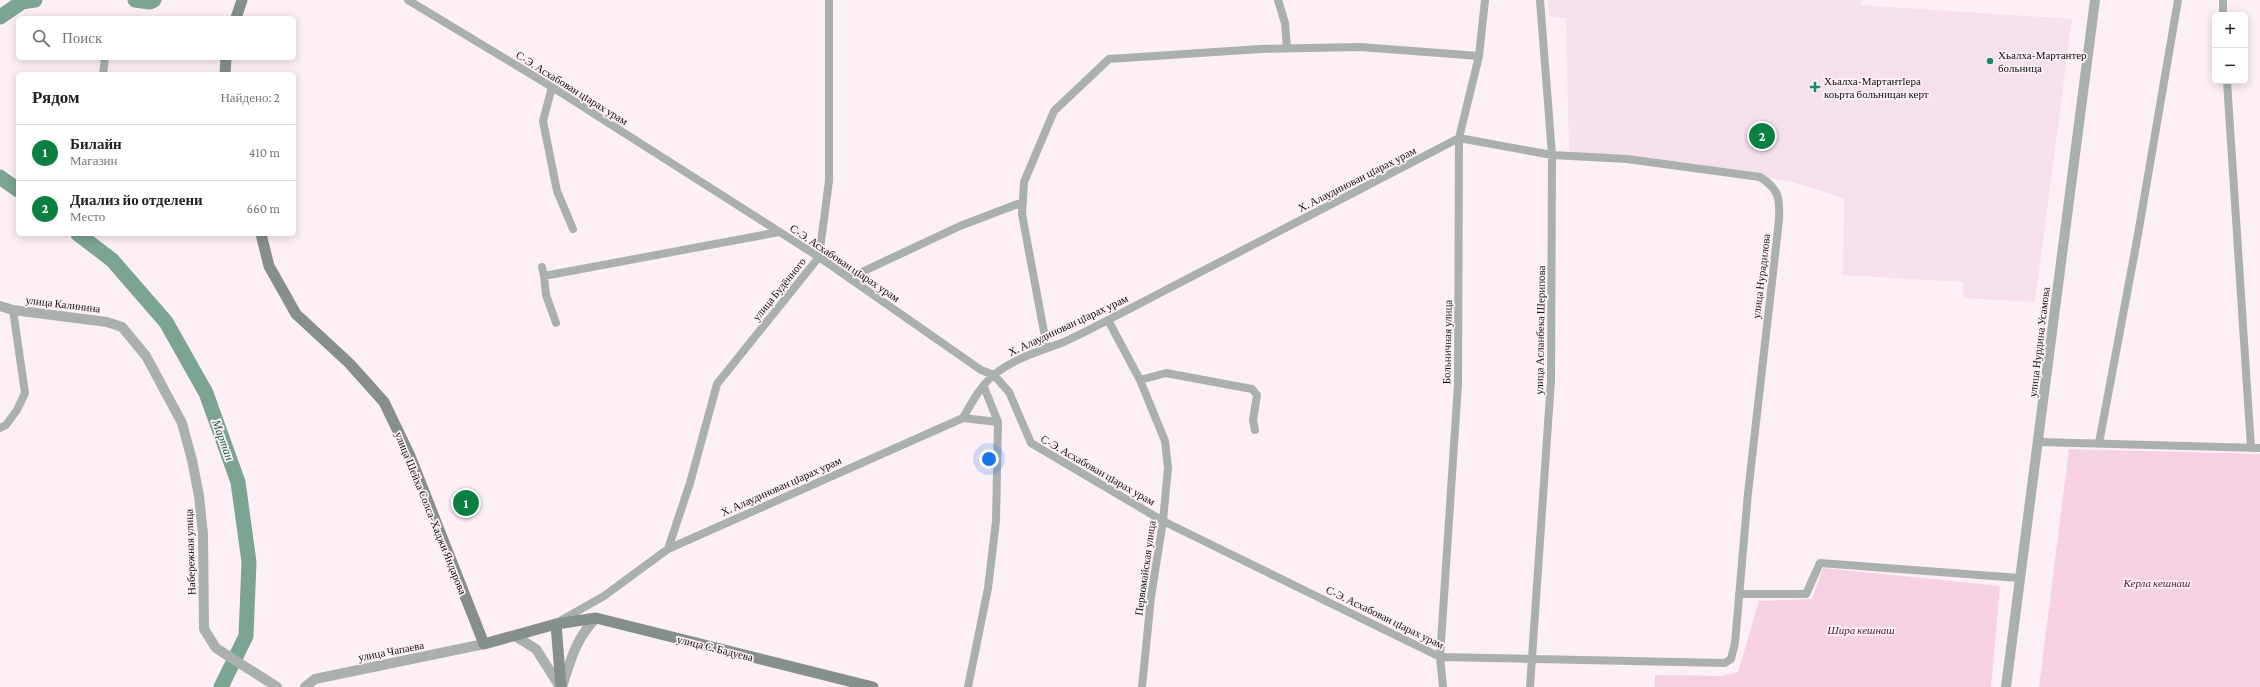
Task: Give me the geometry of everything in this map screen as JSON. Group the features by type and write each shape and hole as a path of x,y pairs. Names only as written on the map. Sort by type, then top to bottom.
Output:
{"main road":[{"path":"237,16 242,0"},
{"path":"225,72 226,60"},
{"name":"улица Шейха Солса-Хаджи Яндарова","path":"262,236 269,266 296,314 349,363 384,402 410,456 484,644"},
{"name":"улица С. Бадуева","path":"484,644 556,624 596,618 873,687"},
{"path":"556,624 561,687"}],"street":[{"name":"С-Э. Асхабован цIарах урам","path":"408,0 552,87 819,257 981,370 994,375 1009,392 1031,443 1163,521 1440,657 1725,663 1731,659 1735,643 1740,594"},
{"name":"улица Будённого","path":"668,549 690,483 717,384 819,257 829,181 829,0"},
{"path":"1278,0 1285,23 1287,49"},
{"name":"Больничная улица","path":"1443,687 1440,657 1458,384 1459,138 1479,56 1485,0"},
{"name":"улица Асланбека Шерипова","path":"1530,687 1551,380 1552,155 1540,0"},
{"name":"улица Нурдина Усамова","path":"2006,687 2019,578 2039,442 2094,0"},
{"path":"2099,443 2137,240 2178,0"},
{"path":"2223,0 2223,12"},
{"path":"1047,348 1022,214 1024,182 1054,111 1109,59 1287,49 1360,47 1479,56"},
{"path":"103,72 105,60"},
{"path":"2227,84 2250,448"},
{"path":"552,87 543,121 556,191 573,229"},
{"path":"1459,138 1552,155"},
{"name":"Х. Алаудинован цIарах урам","path":"556,624 604,596 668,549 963,418 976,393 984,387 994,375 1012,362 1047,348 1108,320 1459,138"},
{"name":"улица Нурадилова","path":"1552,155 1627,159 1760,177 1771,184 1777,192 1780,205 1779,220 1750,478 1740,594"},
{"path":"849,278 960,226 1023,202"},
{"path":"544,276 779,232"},
{"path":"542,267 546,295 556,323"},
{"name":"улица Калинина","path":"0,306 13,310 107,322 122,328"},
{"path":"0,428 6,425 17,410 25,393 13,310"},
{"name":"Первомайская улица","path":"1108,320 1140,380 1165,442 1168,468 1163,521 1150,597 1142,687"},
{"name":"Набережная улица","path":"122,328 146,356 182,423 192,460 201,512 203,534 204,630 216,648 250,668 277,687"},
{"path":"1140,380 1166,373 1252,389 1257,395 1253,420 1255,430"},
{"path":"968,687 988,588 996,521 998,422 984,387"},
{"path":"963,418 998,422"},
{"path":"2039,442 2260,448"},
{"path":"1740,594 1806,594 1820,563 2019,578"},
{"path":"561,687 576,644 583,631 596,618"},
{"path":"515,636 536,649 561,687"},
{"name":"улица Чапаева","path":"305,687 315,679 484,644"}],"shaded area":[{"name":"Хьалха-МартантIера коьрта больницан керт","path":"1548,0 1861,0 1860,5 2072,19 2035,302 1963,298 1963,282 1843,275 1844,198 1789,181 1728,171 1569,154 1566,18 1550,17"}],"green space":[{"name":"Керла кешнаш","path":"2069,449 2260,454 2260,687 2039,687"},
{"name":"Шира кешнаш","path":"1823,568 2000,586 1991,687 1655,687 1655,675 1722,676 1738,672 1759,601 1812,599"}],"waterway":[{"name":"Мартан","path":"0,17 22,2 35,0"},
{"name":"Мартан","path":"135,0 150,2 154,0"},
{"name":"Мартан","path":"0,177 16,189"},
{"name":"Мартан","path":"81,236 112,260 166,322 206,393 238,482 249,562 246,636 221,687"}],"place":[{"name":"Хьалха-Мартантер больница","path":"1990,61"},
{"name":"Хьалха-МартантIера коьрта больницан керт","path":"1815,87"},
{"name":"Диализ йо отделени","path":"1762,136"},
{"name":"Билайн","path":"466,503"}]}
